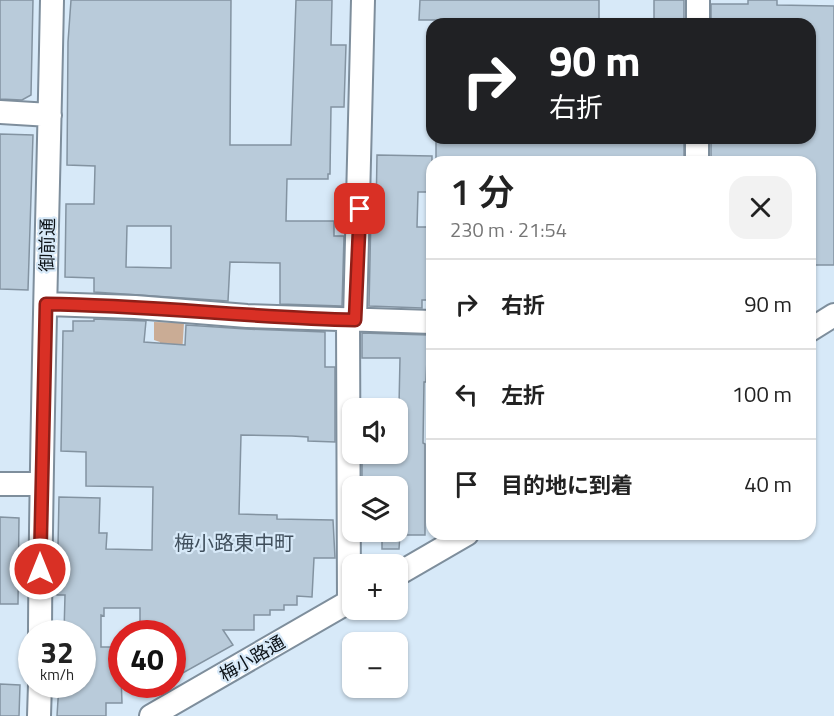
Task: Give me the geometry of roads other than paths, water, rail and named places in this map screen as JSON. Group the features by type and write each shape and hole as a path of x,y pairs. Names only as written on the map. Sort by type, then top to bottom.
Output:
{"street":[{"name":"御前通","path":"40,620 52,0"},
{"path":"350,554 351,320 363,0"},
{"path":"698,0 698,18"},
{"path":"0,112 50,115"},
{"path":"46,304 135,307 177,312 426,322"},
{"path":"816,326 834,315"},
{"path":"0,484 41,484"},
{"path":"408,568 457,540"},
{"name":"梅小路通","path":"151,716 342,606"},
{"path":"39,716 40,698"}],"district":[{"name":"梅小路東中町","path":"234,542"}]}
